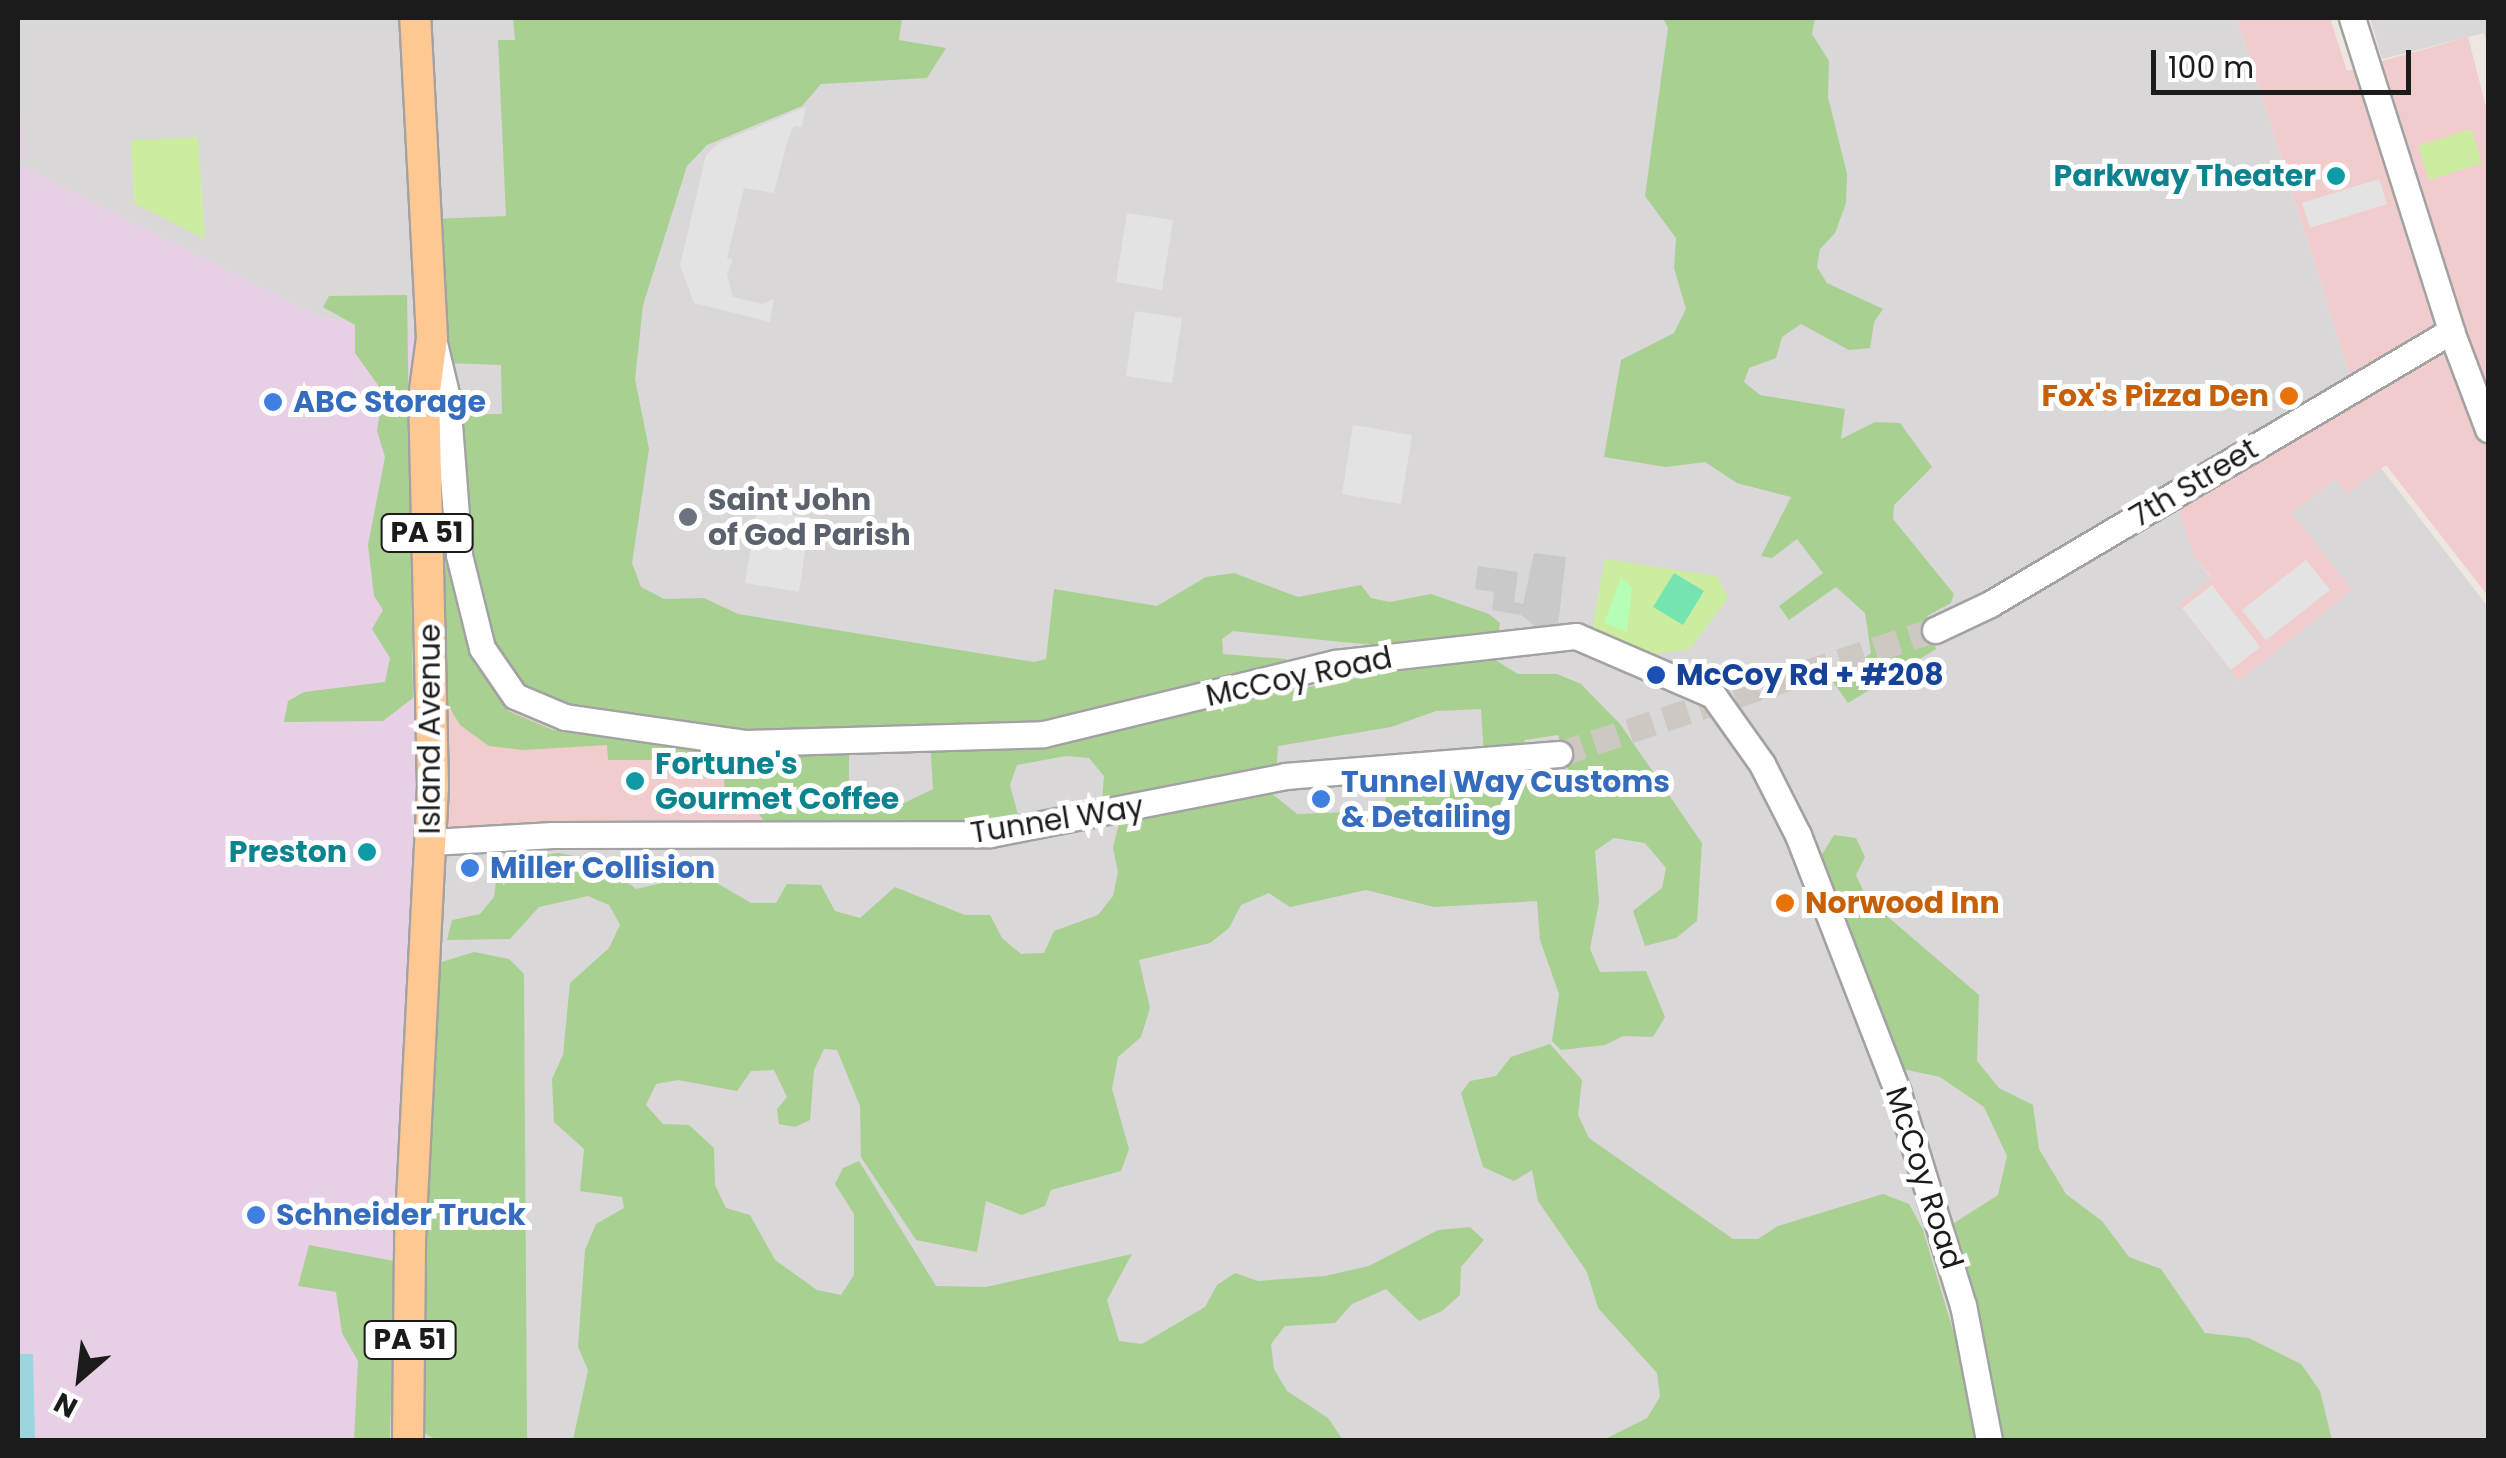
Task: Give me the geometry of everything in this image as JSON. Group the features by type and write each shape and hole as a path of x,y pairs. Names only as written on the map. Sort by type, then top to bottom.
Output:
{"main road":[{"name":"Island Avenue","path":"408,1440 412,1181 431,842 424,398 432,338 415,18"}],"street":[{"path":"2352,18 2451,332 2488,430"},
{"name":"7th Street","path":"1935,630 1990,604 2451,332"},
{"name":"McCoy Road","path":"432,338 447,398 459,555 482,648 515,696 565,717 746,743 1044,734 1336,663 1576,636 1713,695 1762,764 1798,835 1898,1093 1963,1305 1989,1440"},
{"name":"Tunnel Way","path":"431,842 553,835 990,834 1285,776 1559,754"}],"shaded area":[{"path":"18,18 2237,18 2354,388 2194,556 2212,579 2179,605 2239,681 2292,513 2335,479 2348,493 2381,468 2488,607 2488,1440 408,1440 431,842 565,717 432,338 321,317 18,165"},
{"path":"2237,18 2330,18 2347,71 2468,37 2488,115 2488,596 2386,465 2347,494 2335,479 2292,513 2352,590 2239,681 2178,605 2212,578 2194,556 2174,495 2354,388"},
{"path":"2370,18 2488,18 2488,47 2484,33 2382,59"},
{"path":"18,88 24,148 19,165 321,317 432,338 408,1440 18,1440"},
{"path":"806,107 802,127 794,126 787,142 774,193 744,188 727,258 733,260 727,274 733,297 762,304 774,299 770,322 694,303 680,265 706,155 719,143"},
{"path":"2379,179 2387,204 2310,228 2302,203"},
{"path":"1127,213 1173,220 1162,290 1116,282"},
{"path":"1135,311 1182,318 1172,383 1126,376"},
{"path":"447,398 746,743 802,836 431,842 430,615"},
{"path":"1353,425 1412,435 1401,504 1342,494"},
{"path":"757,509 810,518 799,592 745,583"},
{"path":"1534,553 1566,557 1558,625 1538,628 1521,615 1492,610 1494,592 1475,589 1478,566 1518,572 1514,602 1523,604"},
{"path":"2306,560 2330,590 2266,640 2242,610"},
{"path":"2212,585 2260,647 2231,670 2182,608"}],"green space":[{"path":"513,18 902,18 899,40 946,48 927,78 821,84 802,106 707,145 687,166 643,305 635,379 649,449 632,563 641,587 664,599 704,598 738,614 1034,662 1046,659 1054,589 1157,606 1206,577 1234,573 1298,597 1361,585 1371,598 1390,602 1431,594 1489,614 1500,623 1498,637 1383,646 1233,631 1222,639 1223,654 1286,659 1297,669 1137,715 755,743 523,696 491,661 473,606 453,414 502,414 501,365 445,363 433,219 506,216 498,40 515,40"},
{"path":"1663,18 1815,18 1812,34 1829,61 1828,97 1847,174 1846,203 1835,233 1820,249 1817,267 1827,283 1883,309 1874,322 1870,348 1849,350 1801,324 1782,337 1776,358 1749,368 1744,382 1760,395 1845,409 1841,439 1875,422 1900,423 1932,467 1894,505 1893,519 1954,594 1951,603 1927,616 1936,649 1848,703 1833,682 1871,653 1865,613 1836,587 1789,620 1779,606 1823,573 1797,539 1772,558 1761,556 1791,497 1737,483 1705,462 1666,467 1604,457 1621,360 1674,333 1686,309 1674,268 1676,238 1645,196 1668,28"},
{"path":"2471,129 2482,163 2429,180 2418,146"},
{"path":"198,137 205,239 134,203 131,140"},
{"path":"407,295 413,698 383,721 284,722 288,701 304,692 385,682 390,658 372,629 383,610 374,596 368,545 385,457 377,431 383,392 355,353 355,325 323,307 329,296"},
{"path":"446,537 467,641 508,711 553,730 849,746 849,798 898,806 933,789 930,741 1138,718 1363,677 1408,657 1479,650 1518,674 1557,674 1581,684 1620,724 1702,843 1697,921 1676,938 1645,946 1633,911 1662,888 1666,868 1645,843 1614,838 1595,851 1599,902 1590,949 1600,972 1646,971 1665,1017 1653,1037 1623,1036 1605,1045 1561,1050 1552,1041 1559,994 1540,940 1537,901 1434,907 1366,890 1290,907 1269,893 1241,905 1229,928 1210,943 1139,960 1150,1008 1141,1037 1118,1057 1112,1089 1129,1149 1121,1171 1051,1190 1045,1206 1022,1215 986,1201 977,1252 916,1240 861,1157 860,1106 837,1050 824,1049 814,1070 810,1120 795,1127 779,1124 777,1109 787,1097 774,1070 751,1071 737,1091 678,1080 656,1084 646,1105 663,1124 689,1125 714,1148 715,1185 726,1208 750,1215 775,1260 817,1290 841,1295 854,1275 854,1214 835,1184 843,1168 859,1161 936,1286 986,1287 1132,1254 1107,1300 1119,1341 1142,1344 1205,1307 1217,1285 1235,1273 1258,1281 1325,1276 1369,1266 1438,1230 1470,1227 1484,1240 1461,1267 1460,1295 1442,1311 1419,1321 1386,1289 1352,1304 1335,1323 1285,1326 1271,1344 1274,1369 1287,1391 1328,1418 1343,1440 573,1440 588,1370 578,1347 585,1250 596,1224 624,1208 622,1197 580,1191 584,1149 554,1122 552,1079 563,1055 570,983 609,948 620,925 609,905 588,896 539,907 510,939 447,940 452,920 480,914 494,897 497,874 515,858 559,853 600,861 636,889 684,878 710,879 751,903 776,903 787,884 821,885 835,911 860,918 895,887 965,915 990,915 1002,938 1021,954 1044,953 1054,931 1098,915 1113,896 1118,872 1113,848 1121,815 1270,792 1297,814 1384,811 1387,791 1569,771 1558,735 1525,740 1513,757 1484,758 1481,709 1436,711 1391,727 1278,746 1276,774 1101,812 1104,776 1089,758 1066,756 1017,765 1010,785 1021,826 772,832 756,810 725,806 724,775 684,775 684,765 658,760 608,760 607,745 523,750 489,746 460,725 440,692 438,555"},
{"path":"1605,559 1717,576 1728,598 1690,649 1654,654 1592,630"},
{"path":"1674,573 1704,591 1683,625 1653,607"},
{"path":"1621,578 1632,587 1627,632 1604,623"},
{"path":"1834,835 1856,838 1865,857 1856,875 1867,899 1979,995 1977,1061 1999,1088 2033,1105 2039,1149 2066,1194 2102,1221 2129,1257 2161,1269 2205,1333 2249,1338 2301,1364 2320,1391 2332,1440 1992,1440 1951,1225 1998,1195 2007,1156 1984,1107 1940,1077 1889,1066 1813,869"},
{"path":"474,952 509,959 524,974 527,1440 437,1440 411,1426 426,967"},
{"path":"1550,1044 1582,1080 1578,1115 1589,1138 1733,1239 1758,1239 1778,1226 1883,1194 1909,1204 1923,1230 1974,1401 1979,1440 1603,1440 1647,1418 1660,1397 1657,1373 1598,1308 1587,1272 1538,1201 1532,1170 1514,1181 1483,1167 1461,1093 1470,1081 1496,1076 1511,1057"},
{"path":"309,1245 394,1261 390,1440 354,1440 358,1361 342,1333 336,1292 298,1286"}],"water":[{"path":"18,1354 33,1354 35,1440 18,1440"}],"tunnel":[{"path":"1559,754 1935,630"}],"place":[{"name":"Parkway Theater","path":"2336,176"},
{"name":"Fox's Pizza Den","path":"2289,396"},
{"name":"ABC Storage","path":"273,402"},
{"name":"Saint John of God Parish","path":"688,517"},
{"name":"McCoy Rd + #208","path":"1656,675"},
{"name":"Fortune's Gourmet Coffee","path":"635,781"},
{"name":"Tunnel Way Customs & Detailing","path":"1321,799"},
{"name":"Preston","path":"367,852"},
{"name":"Miller Collision","path":"470,868"},
{"name":"Norwood Inn","path":"1785,903"},
{"name":"Schneider Truck","path":"256,1215"}]}
